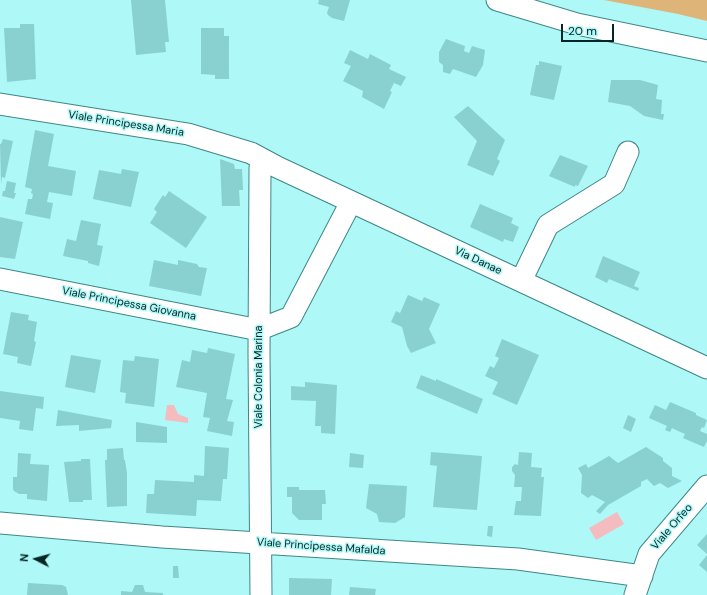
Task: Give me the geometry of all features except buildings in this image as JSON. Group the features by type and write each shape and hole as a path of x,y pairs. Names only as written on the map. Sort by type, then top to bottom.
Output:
{"street":[{"path":"496,0 577,24 707,51"},
{"name":"Viale Principessa Maria","path":"0,104 188,134 256,156"},
{"path":"521,281 548,225 614,184 628,152"},
{"name":"Via Danae","path":"256,156 351,202 707,368"},
{"name":"Viale Colonia Marina","path":"256,156 260,168 259,328 261,595"},
{"path":"259,328 263,328 291,316 351,202"},
{"name":"Viale Principessa Giovanna","path":"0,279 249,328 259,328"},
{"name":"Viale Orfeo","path":"639,585 649,554 707,486"},
{"name":"Viale Principessa Mafalda","path":"0,523 162,537 518,559 639,585"}],"shaded area":[{"path":"604,0 707,0 707,21 678,14"},
{"path":"167,405 174,405 178,414 188,418 188,423 165,420"},
{"path":"617,512 624,524 596,540 589,528"}]}
